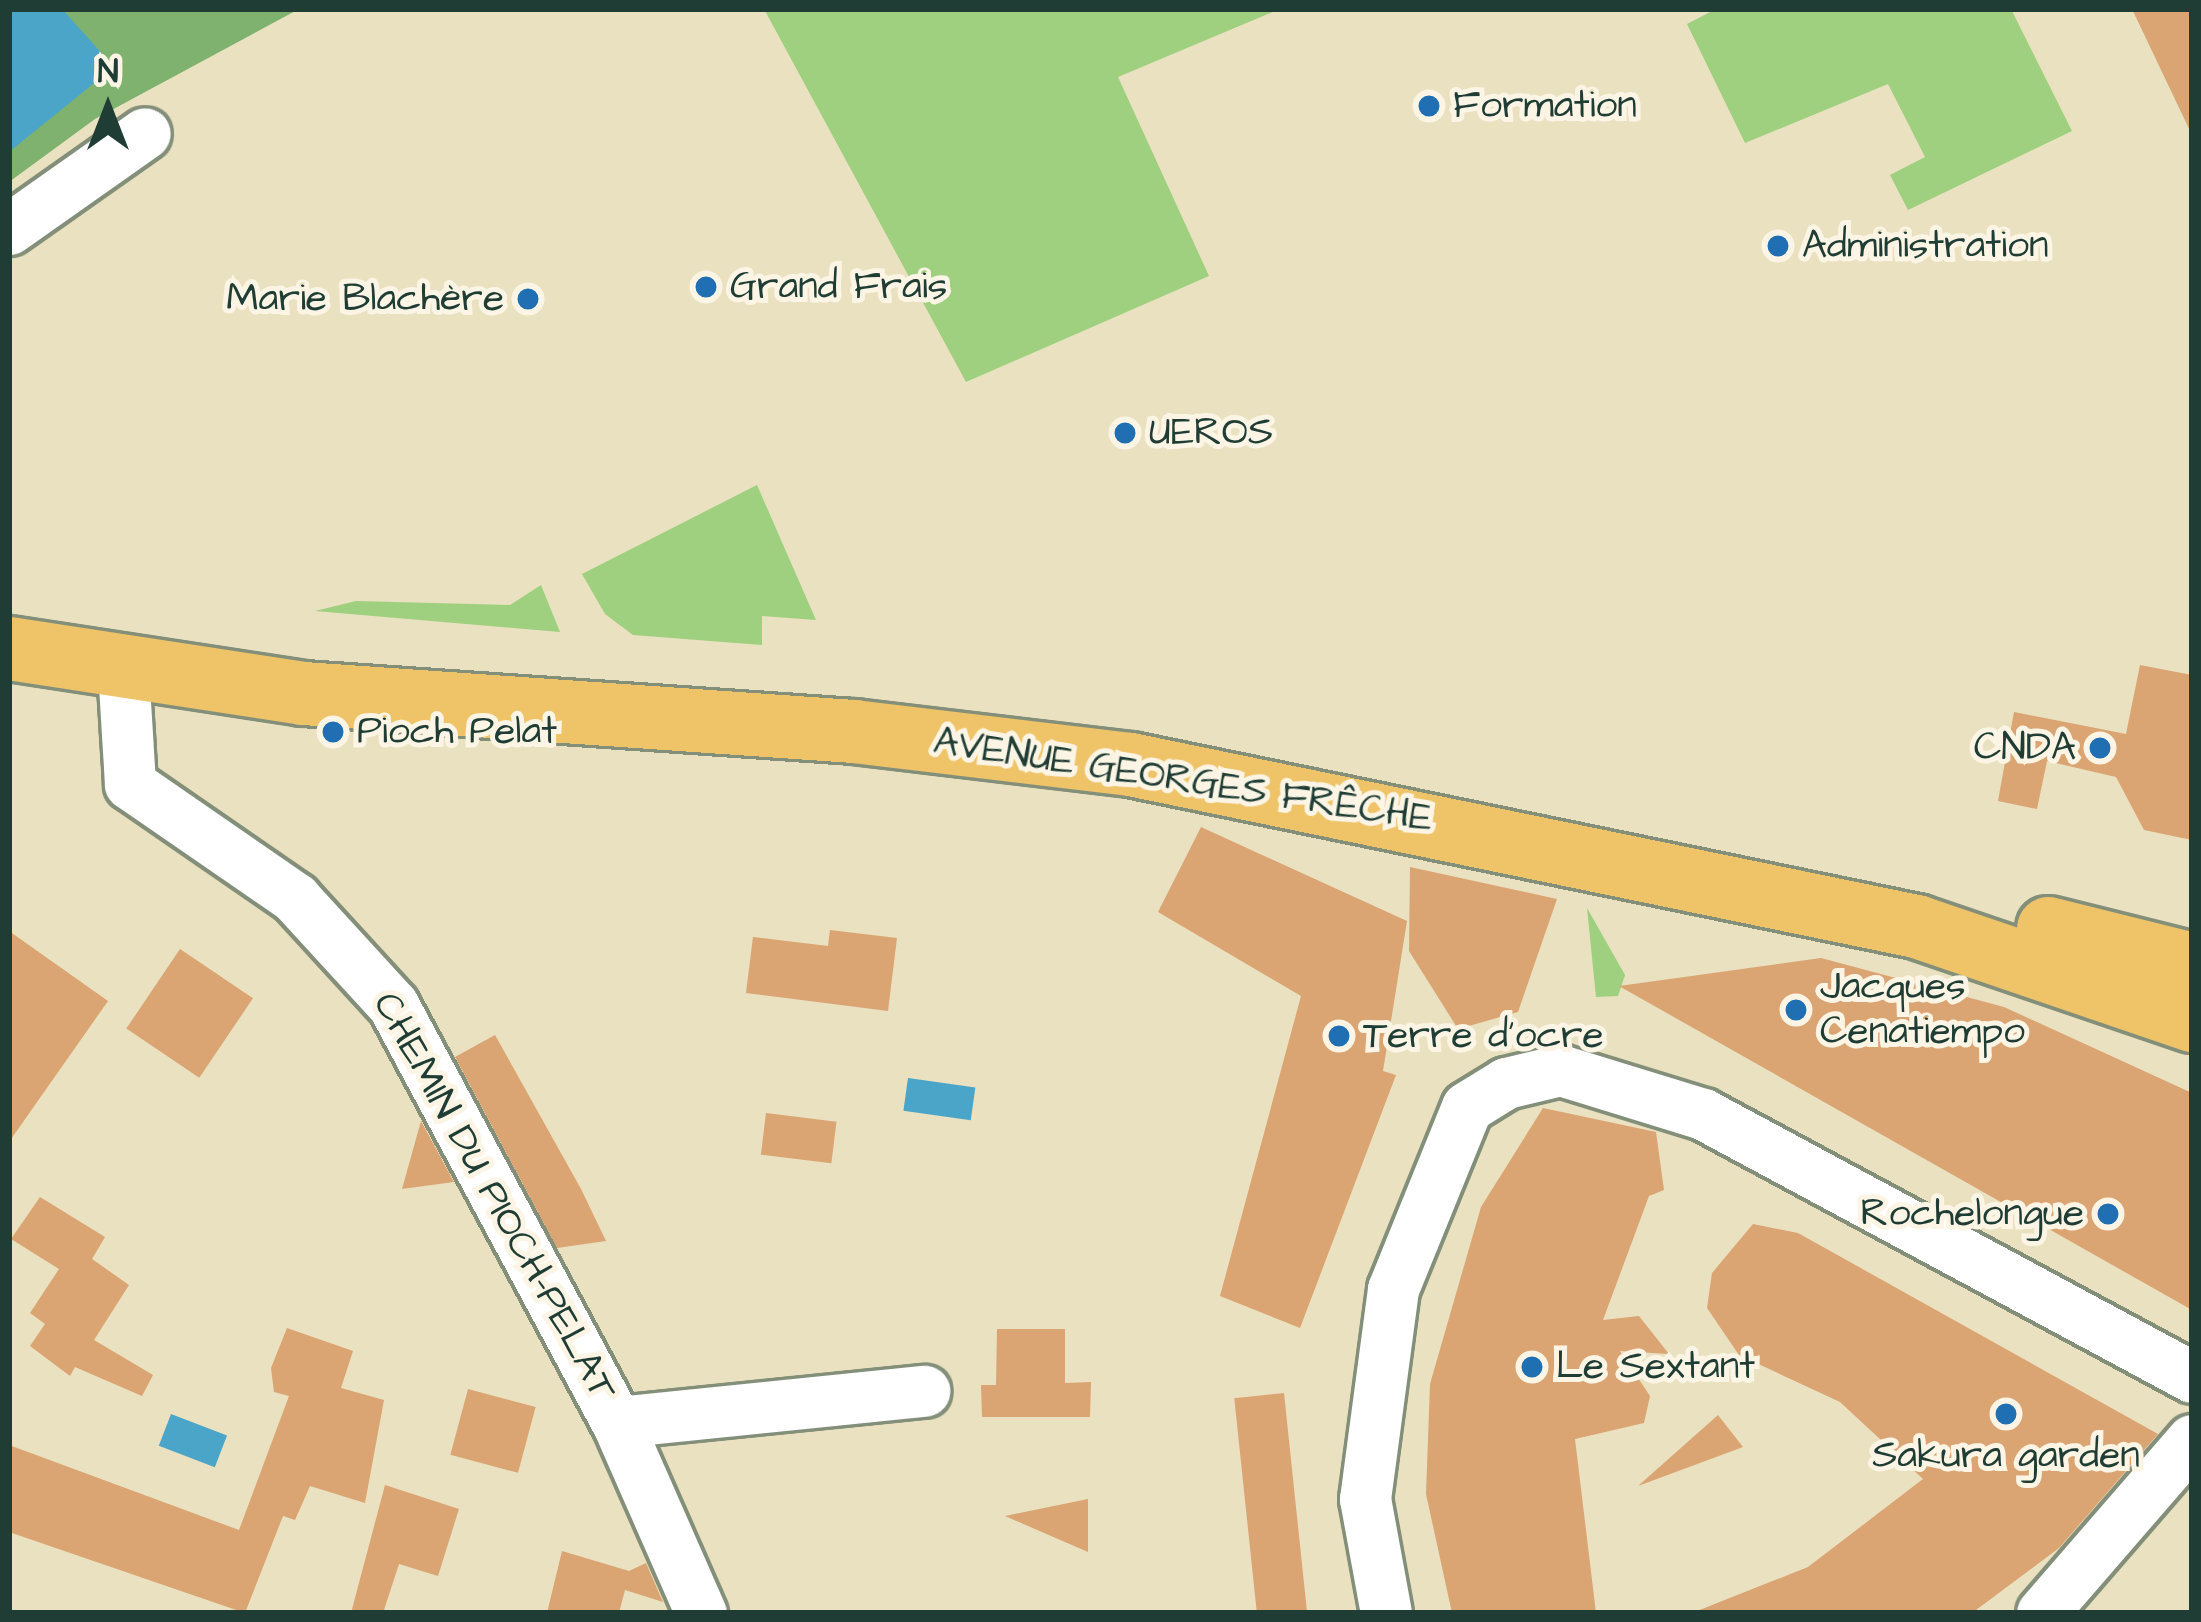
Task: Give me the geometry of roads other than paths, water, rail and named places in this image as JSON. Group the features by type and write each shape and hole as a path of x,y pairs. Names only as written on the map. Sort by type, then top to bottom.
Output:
{"main road":[{"name":"AVENUE GEORGES FRÊCHE","path":"9,624 309,665 1055,723 1730,852 2192,964"},
{"name":"AVENUE GEORGES FRÊCHE","path":"9,648 124,669 1130,764 1916,926 2192,1020"}],"street":[{"path":"9,229 145,133"},
{"name":"CHEMIN DU PIOCH-PELAT","path":"124,669 130,784 295,898 364,964 617,1422 701,1613"},
{"path":"1386,1613 1365,1499 1372,1382 1424,1193 1467,1107 1560,1070 1702,1114 2192,1377"},
{"path":"617,1422 924,1391"},
{"path":"2042,1613 2192,1440"}],"water":[{"path":"9,9 62,9 114,67 9,152"},
{"path":"908,1078 975,1087 971,1120 903,1111"},
{"path":"171,1414 227,1436 215,1467 159,1446"}],"place":[{"name":"Formation","path":"1429,106"},
{"name":"Administration","path":"1778,246"},
{"name":"Grand Frais","path":"706,287"},
{"name":"Marie Blachère","path":"528,299"},
{"name":"UEROS","path":"1125,433"},
{"name":"Pioch Pelat","path":"333,732"},
{"name":"CNDA","path":"2100,748"},
{"name":"Jacques Cenatiempo","path":"1796,1010"},
{"name":"Terre d'ocre","path":"1339,1036"},
{"name":"Rochelongue","path":"2108,1214"},
{"name":"Le Sextant","path":"1532,1367"},
{"name":"Sakura garden","path":"2006,1414"}]}
